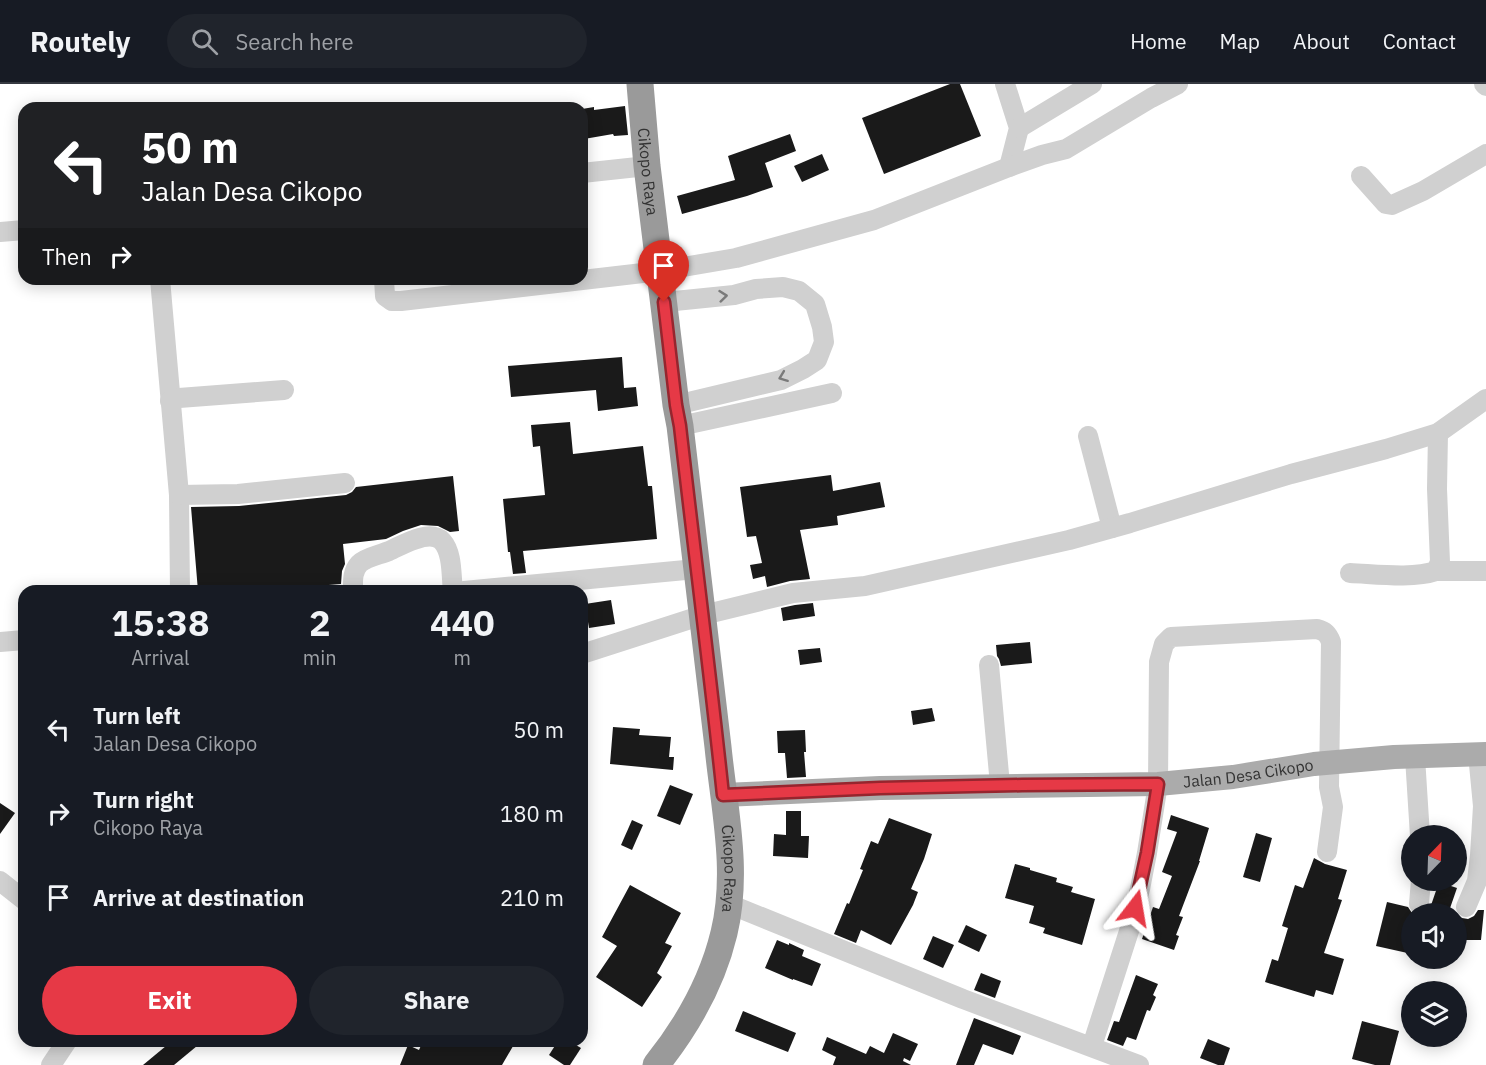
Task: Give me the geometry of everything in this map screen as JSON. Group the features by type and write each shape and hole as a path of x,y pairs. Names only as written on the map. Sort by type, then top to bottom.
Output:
{"highway":[{"name":"Cikopo Raya","path":"640,84 647,166 730,844 729,904 724,933 714,964 695,1009 656,1065"}],"main road":[{"name":"Jalan Desa Cikopo","path":"723,795 880,788 1158,784 1233,777 1329,763 1482,754"}],"street":[{"path":"1005,84 1019,128 1009,166"},
{"path":"1019,128 1092,84"},
{"path":"588,280 736,258 874,219 1009,166 1066,149 1178,84"},
{"path":"1360,176 1386,204 1392,205 1424,191 1486,154"},
{"path":"588,172 647,166"},
{"path":"0,232 18,230"},
{"path":"160,285 179,495 180,585"},
{"path":"385,285 386,296 392,301 401,301 550,285"},
{"path":"664,302 734,295 756,289 783,287 799,291 815,304 824,342 818,360 803,369 781,380 678,416"},
{"path":"170,401 179,398 284,390"},
{"path":"678,416 832,393"},
{"path":"588,652 703,615 793,594 865,586 1069,540 1112,528 1438,433 1486,399"},
{"path":"1436,571 1440,561 1437,489 1438,433"},
{"path":"1088,436 1112,528"},
{"path":"179,495 238,494 345,483"},
{"path":"353,585 353,575 361,562 415,539 428,537 438,538 447,549 452,585"},
{"path":"525,585 696,568"},
{"path":"1350,573 1411,575 1436,571 1486,571"},
{"path":"1092,1046 1130,928 1140,889 1158,784 1159,662 1164,644 1171,637 1317,629 1324,631 1331,642 1329,787 1333,807 1327,852"},
{"path":"0,642 18,640"},
{"path":"989,665 1000,785"},
{"path":"1467,905 1477,881 1480,855 1483,806 1482,754"},
{"path":"1415,757 1419,825"},
{"path":"0,881 18,895"},
{"path":"729,904 963,999 1139,1065"},
{"path":"51,1065 63,1047"}],"building":[{"path":"950,84 960,84 981,136 884,174 862,118"},
{"path":"625,106 628,135 614,136 613,134 588,138 588,108 594,107 594,110"},
{"path":"790,134 796,151 765,163 773,187 682,214 677,196 735,180 728,156"},
{"path":"822,154 829,170 802,182 794,166"},
{"path":"622,357 624,388 636,387 638,406 598,411 596,390 511,397 508,366"},
{"path":"570,422 573,454 643,446 648,486 652,486 657,539 523,551 526,573 513,574 510,552 508,552 503,499 545,495 540,446 533,447 531,425"},
{"path":"831,475 833,491 880,482 885,507 837,516 838,525 800,530 810,579 767,587 765,576 753,579 750,565 762,563 756,536 747,537 740,487"},
{"path":"453,476 459,531 450,532 438,526 421,525 386,539 343,544 345,564 341,584 198,585 191,507 239,506 346,495 356,487"},
{"path":"611,600 615,624 589,628 588,604"},
{"path":"813,603 815,616 783,621 781,608"},
{"path":"1030,642 1032,663 1001,666 996,645"},
{"path":"820,648 822,662 800,665 798,650"},
{"path":"932,708 935,721 913,725 911,711"},
{"path":"613,727 640,729 639,735 671,737 669,757 674,757 673,770 610,764"},
{"path":"805,730 806,777 787,778 785,753 778,753 777,731"},
{"path":"670,785 693,794 680,825 657,816"},
{"path":"0,803 15,813 0,834"},
{"path":"786,811 801,811 801,836 809,836 808,858 773,856 774,834 786,835"},
{"path":"1171,815 1209,828 1200,861 1179,916 1183,917 1176,935 1179,936 1174,950 1142,939 1153,907 1159,909 1172,876 1162,872 1177,832 1167,829"},
{"path":"889,818 932,834 911,889 918,892 891,945 861,930 856,943 834,934 863,870 860,869 871,841 878,844"},
{"path":"632,820 643,825 632,850 621,845"},
{"path":"1256,833 1272,838 1260,882 1243,877"},
{"path":"1314,858 1325,864 1347,870 1338,899 1342,900 1324,953 1344,959 1333,995 1316,990 1314,997 1265,982 1272,959 1278,961 1288,928 1282,926 1295,885 1303,888"},
{"path":"1015,864 1057,878 1056,882 1073,887 1071,892 1095,899 1082,945 1043,933 1045,928 1029,923 1034,906 1005,898"},
{"path":"630,885 681,913 665,943 672,946 657,973 662,977 642,1007 596,977 617,946 602,937"},
{"path":"1436,891 1456,891 1452,903 1432,903"},
{"path":"1387,902 1401,905 1401,952 1376,946"},
{"path":"1478,910 1484,910 1481,940 1467,940 1467,919 1474,916"},
{"path":"966,925 987,935 979,952 958,942"},
{"path":"933,936 954,945 943,968 923,959"},
{"path":"777,940 804,950 802,956 821,964 812,986 765,968"},
{"path":"981,973 1001,981 995,998 974,990"},
{"path":"1136,975 1158,984 1153,995 1156,997 1150,1011 1147,1010 1136,1040 1127,1037 1123,1046 1107,1040 1114,1021 1119,1022"},
{"path":"743,1011 796,1033 788,1052 735,1031"},
{"path":"974,1018 1021,1036 1013,1055 983,1044 974,1065 956,1065"},
{"path":"1362,1021 1399,1031 1390,1065 1375,1065 1352,1059"},
{"path":"893,1033 918,1044 910,1061 904,1058 903,1061 911,1065 833,1065 836,1057 822,1050 827,1037 866,1054 870,1046 884,1053"},
{"path":"1208,1039 1230,1048 1224,1065 1200,1058"},
{"path":"165,1047 196,1047 174,1065 143,1065"},
{"path":"407,1047 419,1050 420,1047 512,1047 502,1065 400,1065"},
{"path":"554,1047 581,1048 570,1065 564,1065 549,1055"}],"route":[{"path":"664,302 723,795 880,788 1158,784 1135,908"}]}
